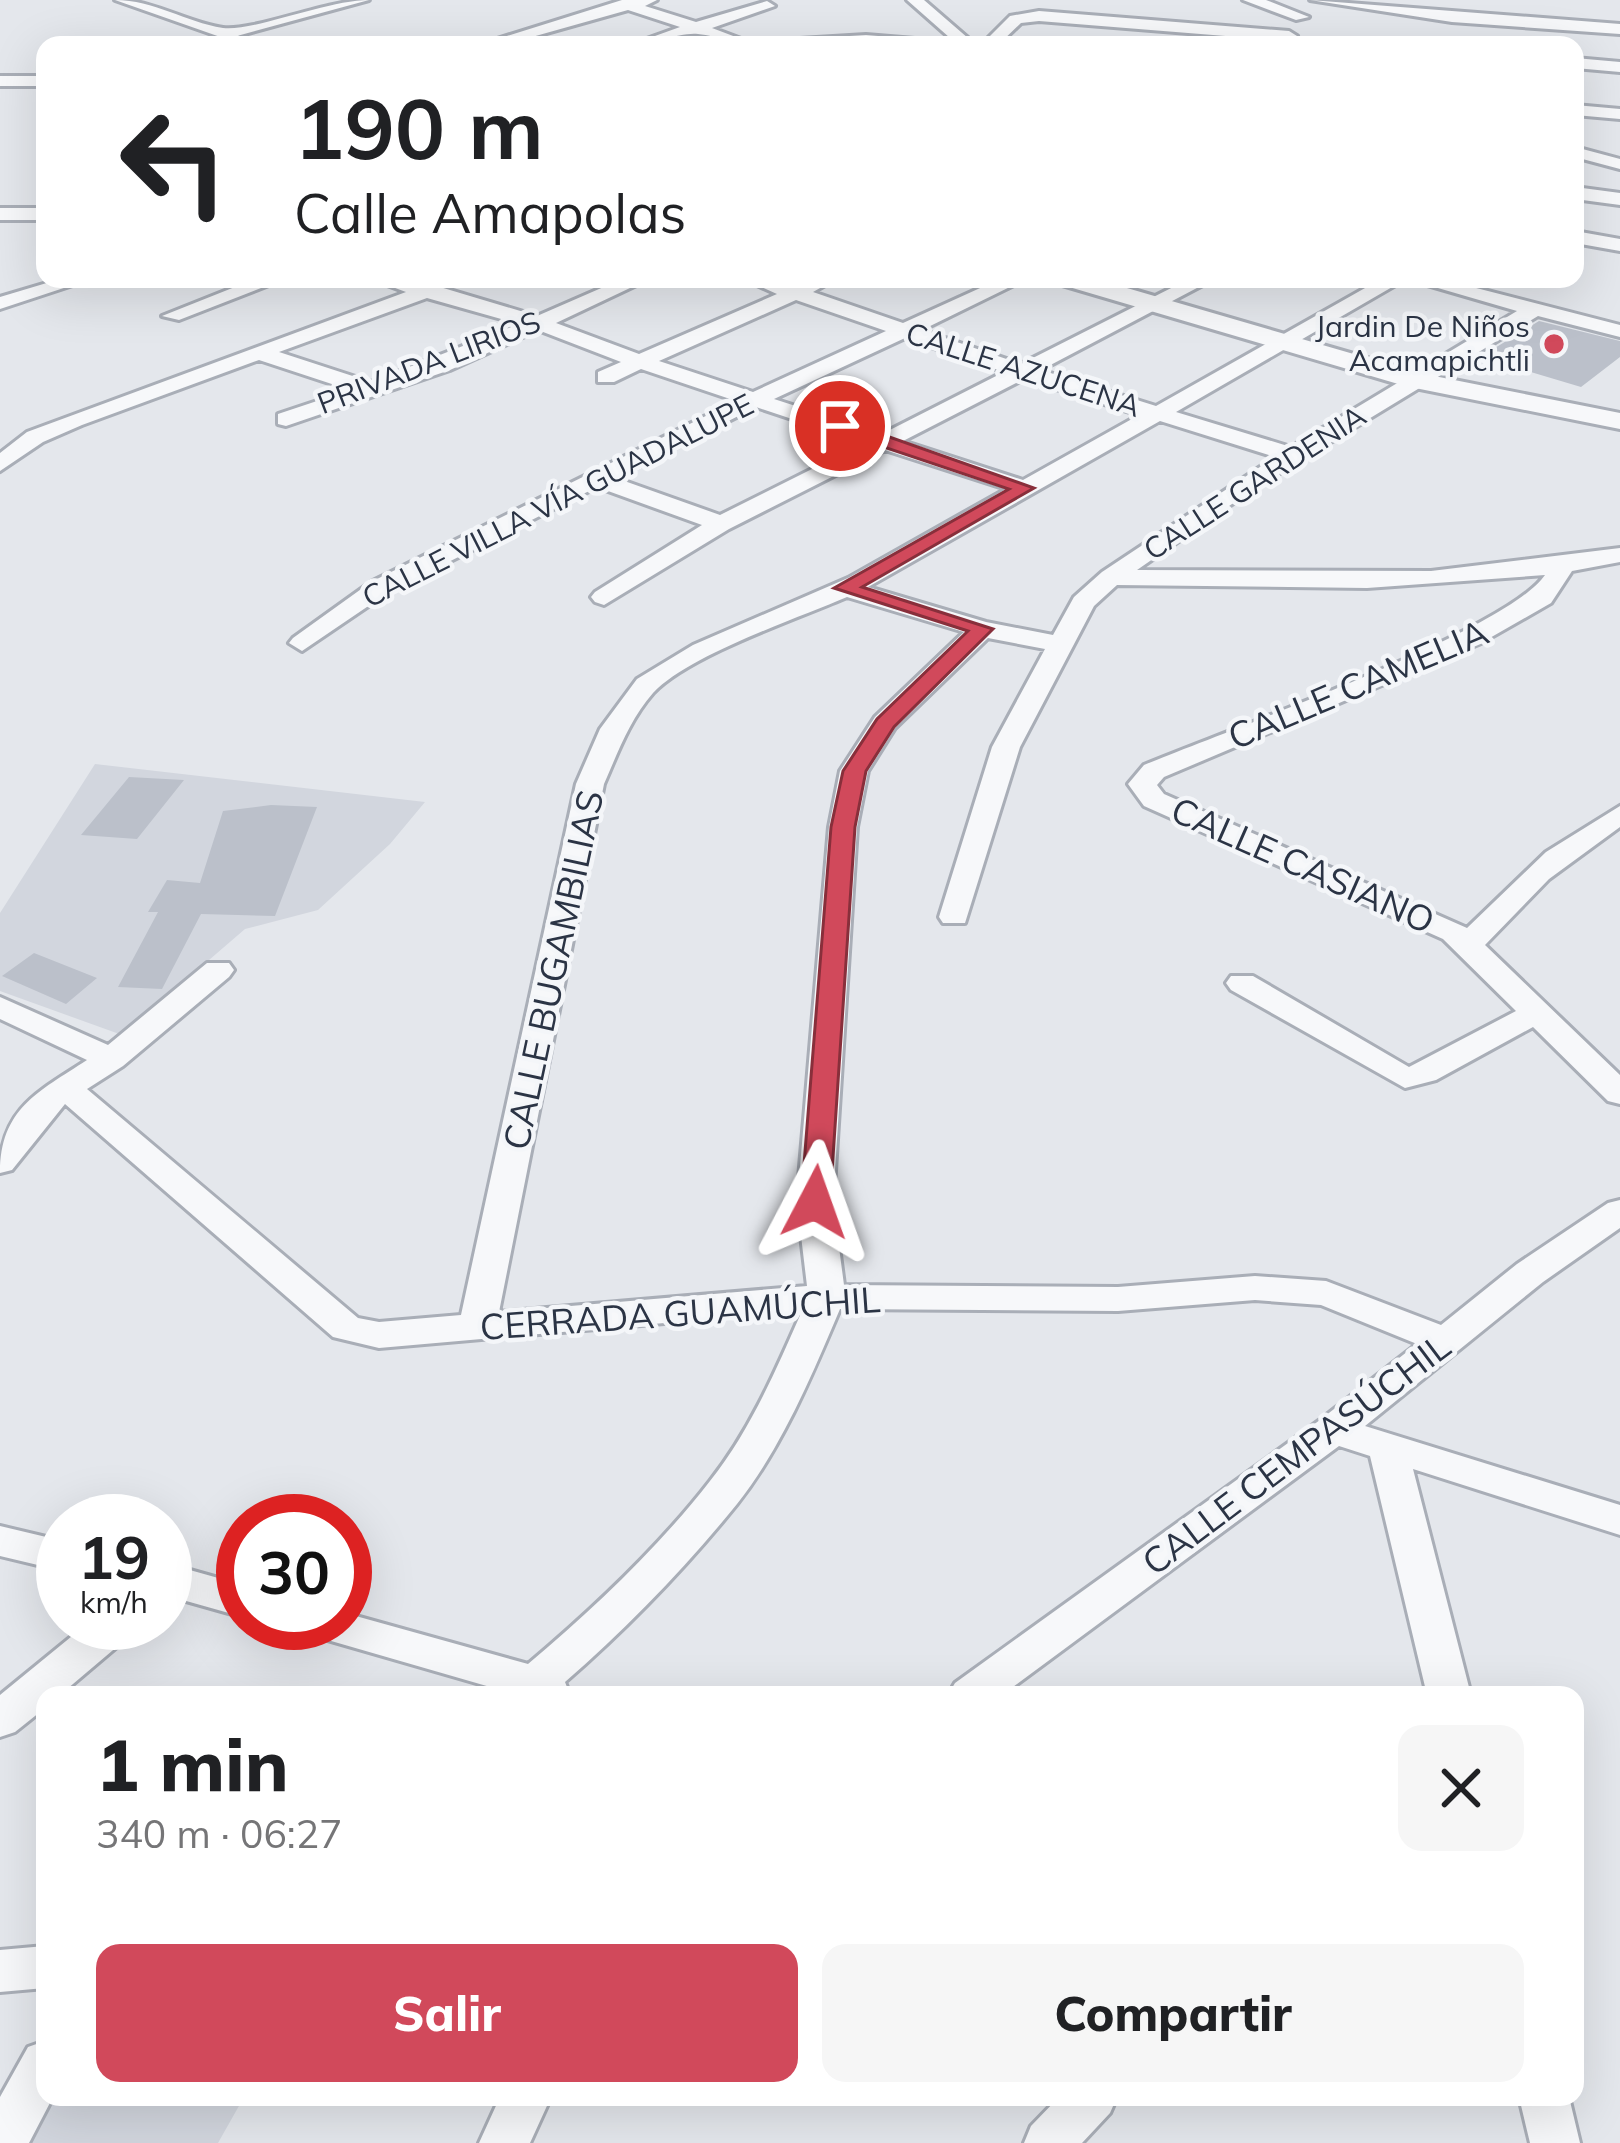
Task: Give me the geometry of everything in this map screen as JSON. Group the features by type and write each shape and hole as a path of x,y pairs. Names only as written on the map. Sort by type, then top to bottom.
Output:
{"street":[{"path":"123,0 230,36"},
{"path":"226,34 361,0"},
{"path":"611,0 724,36"},
{"path":"519,36 649,0"},
{"path":"915,0 957,36"},
{"path":"1251,0 1301,17"},
{"path":"1291,36 1313,0 1448,24 1620,29"},
{"path":"1448,24 1461,0"},
{"path":"162,14 185,4"},
{"path":"666,36 767,6"},
{"path":"998,36 1025,17 1233,36"},
{"path":"1584,64 1620,67"},
{"path":"0,81 36,81"},
{"path":"1584,111 1620,114"},
{"path":"1584,154 1620,164"},
{"path":"1584,195 1620,199"},
{"path":"0,214 36,214"},
{"path":"1584,239 1620,245"},
{"path":"0,303 51,288"},
{"path":"172,316 249,288"},
{"path":"408,288 535,322 640,362 1025,488"},
{"path":"0,464 35,437 74,420 436,288"},
{"name":"PRIVADA LIRIOS","path":"286,418 442,364 617,288"},
{"name":"CALLE AZUCENA","path":"775,288 1024,372 1293,454"},
{"path":"606,377 807,288"},
{"name":"CALLE VILLA VÍA GUADALUPE","path":"302,643 380,587 758,398 998,288"},
{"path":"1096,288 1415,380 1620,422"},
{"path":"604,597 721,524 1187,288"},
{"name":"CALLE BUGAMBILIAS","path":"477,1328 590,784 614,729 646,685 702,651 844,588 1380,288"},
{"path":"1452,288 1620,331"},
{"name":"CALLE GARDENIA","path":"954,917 1006,747 1083,602 1112,577 1293,454 1535,309"},
{"path":"262,354 369,389"},
{"path":"596,478 721,524"},
{"name":"CALLE CAMELIA","path":"1112,577 1310,582 1562,568 1620,555"},
{"name":"CALLE CAMELIA","path":"1142,784 1154,771 1472,638 1542,598 1562,568"},
{"path":"844,588 982,629 1063,645"},
{"path":"546,1686 725,1491 785,1393 827,1297 815,1202 843,827 854,771 885,723 982,629"},
{"name":"CALLE CASIANO","path":"1142,784 1154,800 1454,932 1620,1094"},
{"path":"1469,945 1521,884 1568,846 1620,814"},
{"path":"0,1162 45,1102 111,1059 218,970"},
{"path":"1242,982 1405,1078 1424,1073 1538,1012"},
{"path":"0,1007 111,1059"},
{"name":"CERRADA GUAMÚCHIL","path":"66,1088 346,1328 379,1335 827,1297 1118,1299 1255,1288 1326,1293 1445,1341"},
{"name":"CALLE CEMPASÚCHIL","path":"982,1686 1334,1430 1530,1273 1620,1211"},
{"path":"1334,1430 1620,1520"},
{"path":"1388,1447 1447,1686"},
{"path":"0,1541 36,1550"},
{"path":"372,1638 533,1686"},
{"path":"41,1686 84,1650"},
{"path":"0,1720 36,1690"},
{"path":"0,1971 36,1968"},
{"path":"2,2143 36,2080"},
{"path":"504,2143 522,2106"},
{"path":"1049,2143 1084,2106"},
{"path":"1546,2106 1555,2143"}],"shaded area":[{"path":"95,764 425,802 390,844 318,910 245,929 122,1035 0,991 0,913"},
{"path":"39,2106 239,2106 218,2143 12,2143"}],"building":[{"name":"Jardin De Niños Acamapichtli","path":"1539,321 1620,341 1620,357 1581,387 1480,357"},
{"path":"129,777 184,780 137,839 81,835"},
{"path":"271,805 317,807 275,916 201,914 162,989 118,987 158,912 148,912 167,880 200,883 223,811"},
{"path":"34,953 97,978 66,1004 2,976"}],"place":[{"name":"Jardin De Niños Acamapichtli","path":"1554,344"}],"route":[{"path":"815,1202 843,827 854,771 885,723 982,629 844,588 1025,488 840,426"}]}
